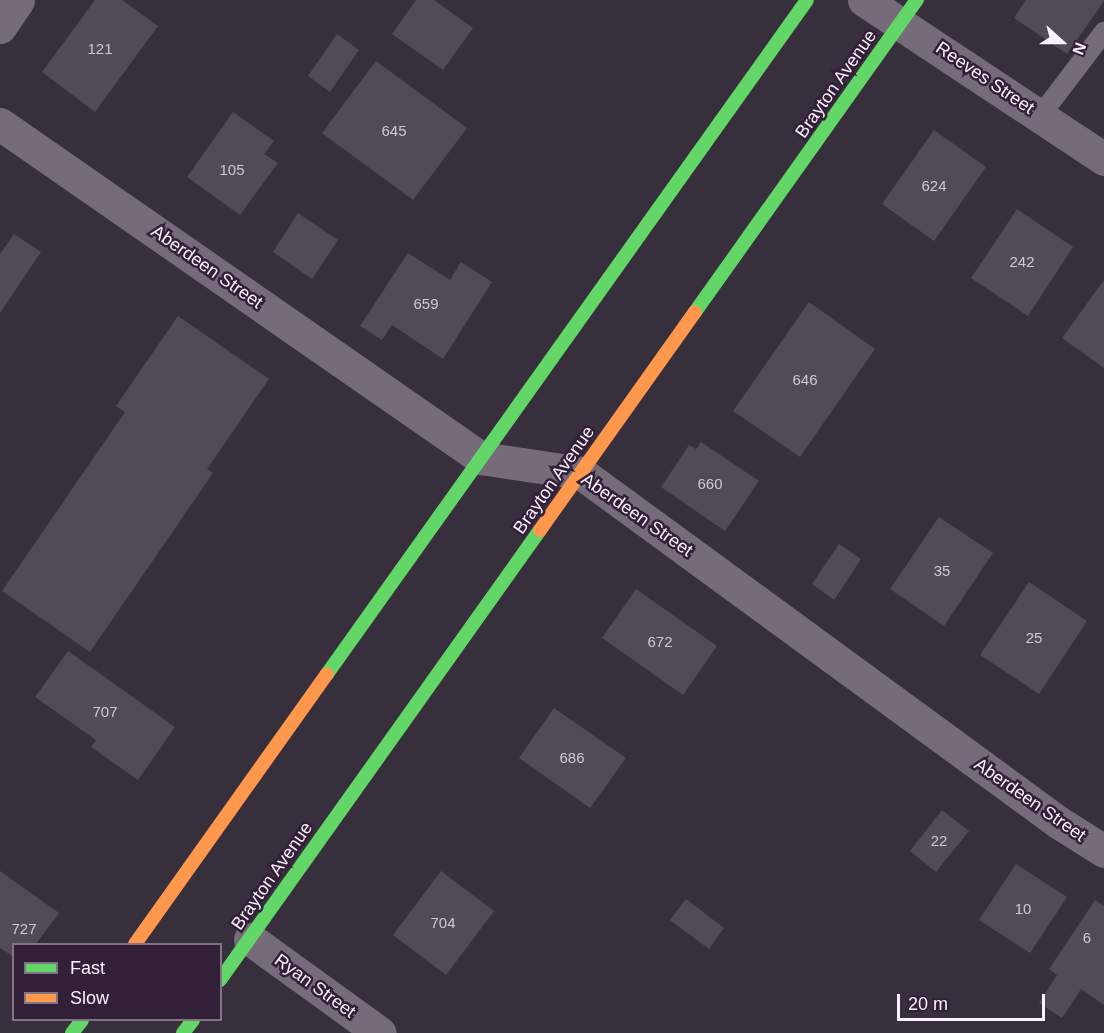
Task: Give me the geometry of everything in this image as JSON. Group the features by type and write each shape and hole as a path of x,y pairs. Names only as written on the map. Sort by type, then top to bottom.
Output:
{"main road":[{"path":"136,943 807,0"},
{"name":"Brayton Avenue","path":"222,977 909,11"},
{"path":"72,1033 81,1021"},
{"path":"183,1033 192,1021"}],"street":[{"path":"0,27 18,0"},
{"name":"Reeves Street","path":"864,0 909,11 1040,116 1104,159"},
{"name":"Aberdeen Street","path":"0,124 482,458 581,473 1048,815 1104,851"},
{"name":"Ryan Street","path":"250,939 380,1033"}],"lane":[{"path":"1040,116 1104,32"}],"building":[{"path":"95,0 122,0 158,26 95,112 42,72"},
{"path":"416,0 434,0 473,28 443,70 392,34"},
{"path":"1026,0 1104,1 1067,54 1014,18"},
{"path":"337,34 359,50 330,92 308,76"},
{"path":"376,61 467,128 413,200 322,133"},
{"path":"233,112 274,141 264,154 278,163 240,215 187,177"},
{"path":"934,130 986,167 934,241 882,204"},
{"path":"1017,209 1073,247 1028,316 971,278"},
{"path":"298,213 338,240 312,279 273,252"},
{"path":"14,234 41,252 0,313 0,254"},
{"path":"408,253 450,280 461,262 492,282 443,359 392,325 382,340 360,326"},
{"path":"1104,280 1104,368 1062,338"},
{"path":"809,302 875,349 800,457 733,411"},
{"path":"178,316 269,379 207,469 213,473 90,652 2,591 125,412 116,406"},
{"path":"701,442 759,481 725,531 661,487 689,445 696,449"},
{"path":"939,517 993,553 944,626 890,589"},
{"path":"839,544 861,559 834,600 812,584"},
{"path":"1029,582 1087,621 1039,694 980,655"},
{"path":"636,589 717,646 683,695 602,638"},
{"path":"68,651 175,727 138,780 91,747 96,740 35,697"},
{"path":"554,708 626,758 590,808 519,758"},
{"path":"942,810 969,831 936,872 910,851"},
{"path":"1016,864 1067,897 1030,953 979,920"},
{"path":"0,871 59,913 37,943 12,943 12,956 0,948"},
{"path":"441,871 494,911 446,975 393,935"},
{"path":"686,899 724,928 709,949 670,920"},
{"path":"1095,900 1104,906 1104,1005 1081,989 1062,1018 1039,1003 1057,975 1049,969"}],"traffic: fast":[{"path":"327,674 807,0"},
{"path":"695,312 917,0"},
{"path":"222,977 540,530"},
{"path":"72,1033 81,1021"},
{"path":"183,1033 192,1021"}],"traffic: slow":[{"path":"540,530 695,312"},
{"path":"136,943 327,674"}]}
